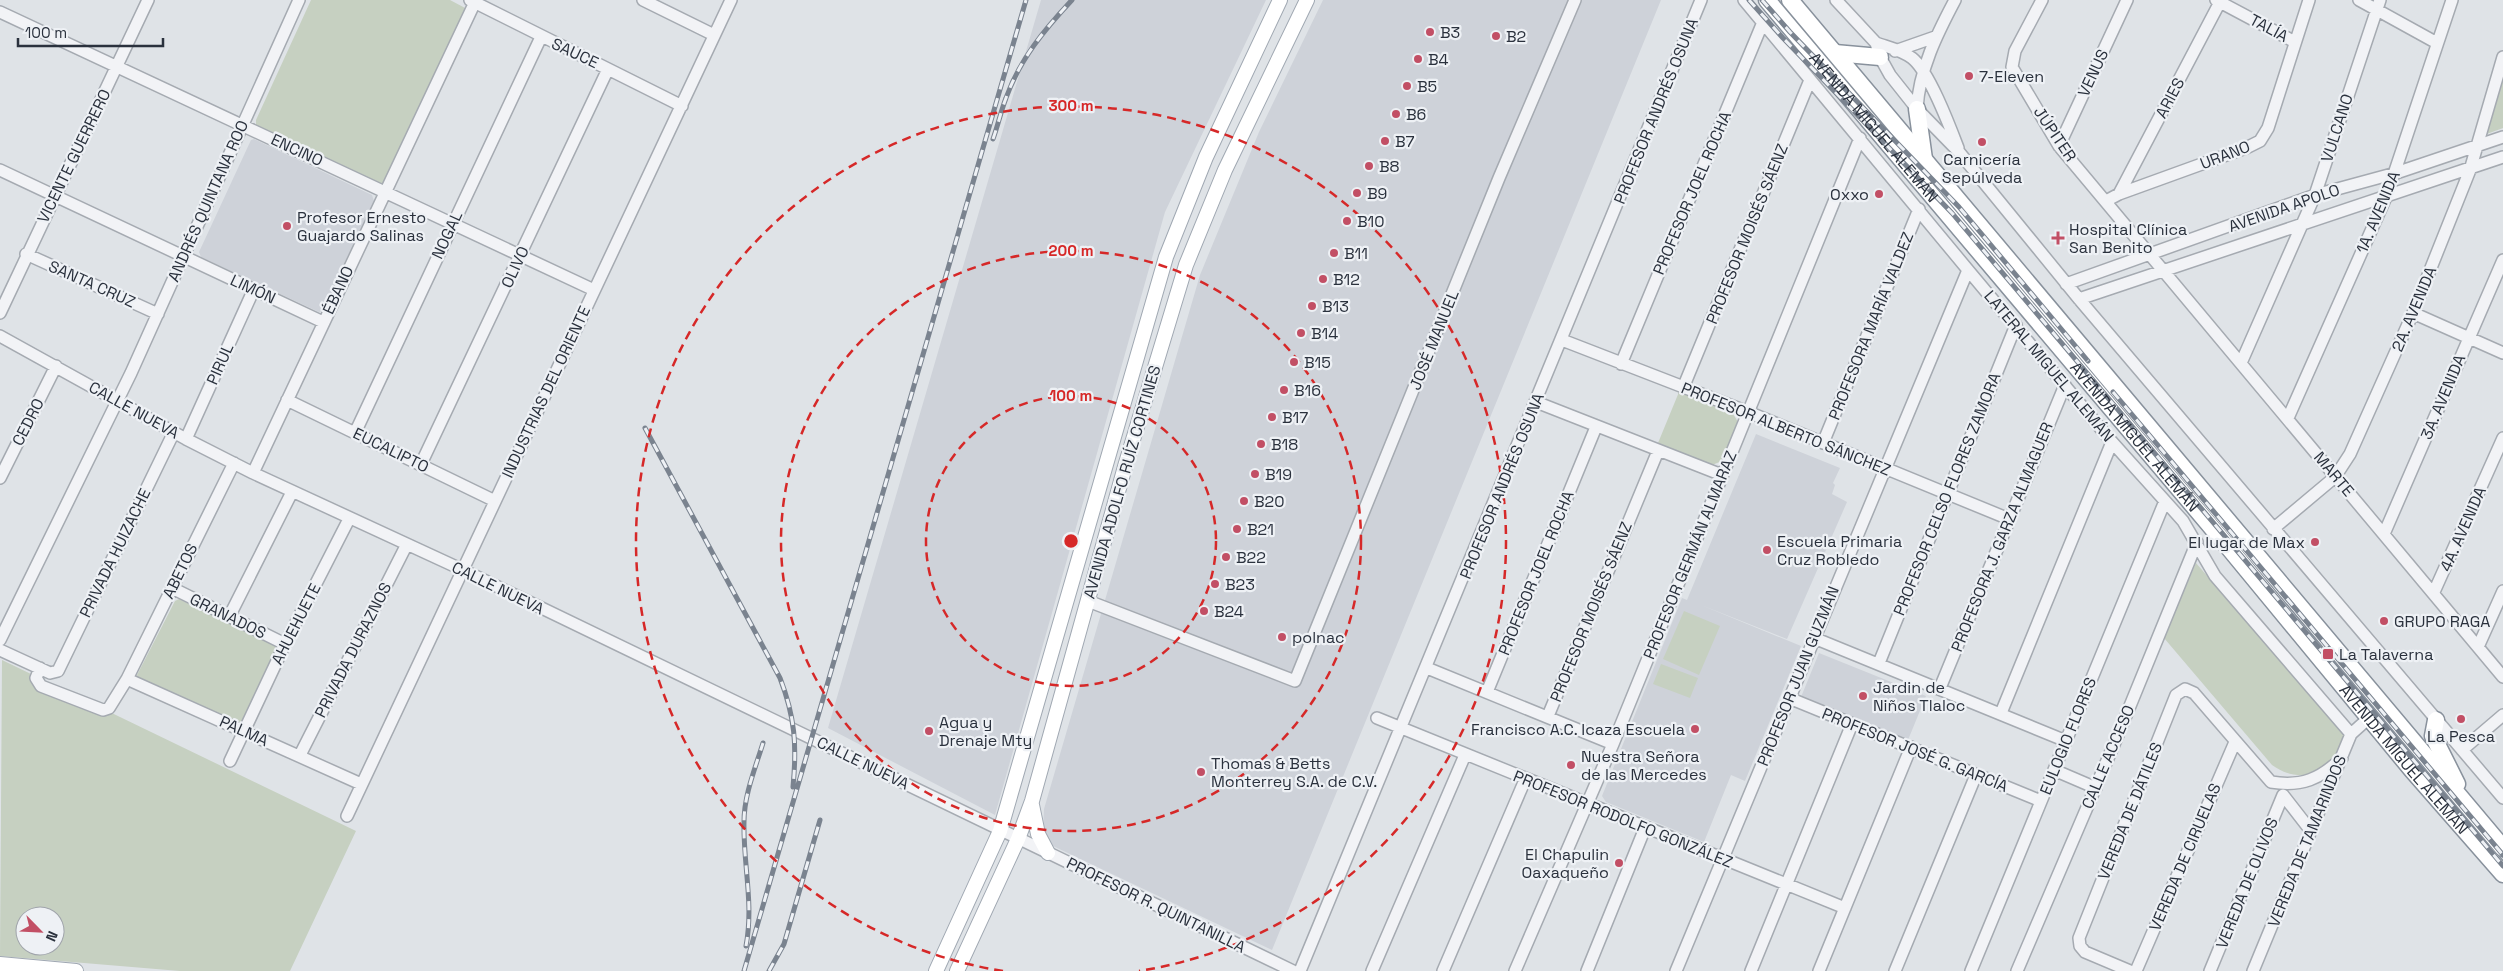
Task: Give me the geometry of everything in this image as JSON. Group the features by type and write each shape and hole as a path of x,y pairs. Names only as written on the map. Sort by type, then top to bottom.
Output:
{"highway":[{"name":"AVENIDA MIGUEL ALEMÁN","path":"1767,0 2503,874"},
{"name":"AVENIDA MIGUEL ALEMÁN","path":"1790,0 2503,848"},
{"path":"1835,53 1878,50"},
{"path":"1917,109 1925,161"},
{"path":"2436,720 2433,736 2459,788 2461,798"}],"main road":[{"name":"AVENIDA ADOLFO RUÍZ CORTINES","path":"936,971 1000,831 1166,257 1206,157 1280,0"},
{"name":"AVENIDA ADOLFO RUÍZ CORTINES","path":"957,971 1018,839 1032,801 1164,334 1186,265 1225,170 1307,0"},
{"path":"1032,801 1034,824 1048,853"},
{"path":"0,964 76,971"}],"street":[{"name":"VICENTE GUERRERO","path":"0,313 26,254 148,0"},
{"name":"ANDRÉS QUINTANA ROO","path":"0,640 158,314 299,0"},
{"path":"643,0 714,35"},
{"name":"INDUSTRIAS DEL ORIENTE","path":"347,816 731,0"},
{"name":"JOSÉ MANUEL","path":"1088,601 1296,681 1503,169 1576,0"},
{"name":"PROFESOR ANDRÉS OSUNA","path":"1300,971 1427,668 1701,0"},
{"name":"LATERAL MIGUEL ALEMÁN","path":"1744,0 2112,442 2183,521 2197,542 2204,560 2216,576 2351,734"},
{"path":"1836,0 1878,50 1890,75 1917,109 1959,152 2078,299 2503,798"},
{"path":"1917,109 1924,74 1935,37 1955,0"},
{"name":"JÚPITER","path":"2042,0 2015,51 2012,67 2059,146 2164,271"},
{"name":"VENUS","path":"2059,146 2126,0"},
{"name":"URANO","path":"2106,201 2119,194 2246,148 2260,141 2268,128 2309,0"},
{"path":"2359,0 2378,5 2437,43"},
{"name":"1A. AVENIDA","path":"2288,418 2396,173 2452,0"},
{"name":"SAUCE","path":"474,1 541,37 682,106"},
{"name":"ÉBANO","path":"253,473 474,1"},
{"name":"TALÍA","path":"2218,1 2295,42"},
{"name":"ARIES","path":"2119,194 2218,1"},
{"name":"VULCANO","path":"2241,363 2315,195 2378,5"},
{"name":"ENCINO","path":"0,12 594,290"},
{"name":"PROFESOR JOEL ROCHA","path":"1621,364 1763,22"},
{"name":"NOGAL","path":"355,433 541,37"},
{"path":"1878,50 1897,50 1935,37"},
{"path":"1897,50 1914,59 1924,74 1950,126 1959,152"},
{"name":"2A. AVENIDA","path":"2273,529 2336,477 2350,454 2413,313 2470,170 2503,57"},
{"name":"OLIVO","path":"421,464 608,69"},
{"name":"PROFESOR MOISÉS SÁENZ","path":"1683,388 1810,80"},
{"name":"AVENIDA APOLO","path":"2066,284 2315,195 2396,173 2503,137"},
{"name":"PROFESOR GERMÁN ALMARAZ","path":"1515,971 1613,744 1860,138"},
{"name":"AVENIDA APOLO","path":"2078,299 2387,195 2470,170 2503,157"},
{"name":"LIMÓN","path":"0,170 323,322"},
{"name":"PROFESORA MARÍA VALDEZ","path":"1823,443 1919,209"},
{"name":"SANTA CRUZ","path":"26,254 158,314"},
{"name":"3A. AVENIDA","path":"2384,534 2503,260"},
{"name":"PROFESOR JUAN GUZMÁN","path":"1676,971 1968,270"},
{"name":"MARTE","path":"2164,271 2434,592 2503,677"},
{"name":"PIRUL","path":"186,439 254,289"},
{"path":"2413,313 2503,353"},
{"name":"PROFESOR CELSO FLORES ZAMORA","path":"1879,663 2016,326"},
{"name":"CALLE NUEVA","path":"0,336 234,464 406,546 463,570 812,737 1018,839"},
{"name":"PROFESOR ALBERTO SÁNCHEZ","path":"1562,340 1748,412 2009,519"},
{"name":"CEDRO","path":"0,478 56,366"},
{"name":"PROFESORA J. GARZA ALMAGUER","path":"1940,688 2064,385"},
{"name":"EUCALIPTO","path":"287,400 495,501"},
{"path":"1536,402 1722,475"},
{"name":"PROFESOR JOEL ROCHA","path":"1487,692 1596,427"},
{"name":"PRIVADA HUIZACHE","path":"40,668 54,673 58,671 174,432"},
{"name":"4A. AVENIDA","path":"2434,592 2503,438"},
{"path":"2001,713 2112,442"},
{"name":"PROFESOR MOISÉS SÁENZ","path":"1548,716 1658,451"},
{"name":"ABETOS","path":"40,668 36,678 41,686 103,710 109,708 126,679 234,464"},
{"path":"229,617 292,492"},
{"name":"EULOGIO FLORES","path":"1971,971 2165,501"},
{"name":"AHUEHUETE","path":"230,761 285,644 349,519"},
{"name":"CALLE ACCESO","path":"2017,971 2096,788 2197,542"},
{"name":"PRIVADA DURAZNOS","path":"300,755 406,546"},
{"name":"GRANADOS","path":"172,588 285,644"},
{"path":"2478,647 2503,591"},
{"path":"1814,638 2066,741"},
{"path":"0,650 40,668"},
{"path":"1427,668 1613,744"},
{"name":"PALMA","path":"126,679 300,755 361,784"},
{"name":"VEREDA DE DÁTILES","path":"2130,971 2085,952 2080,946 2080,938 2176,695 2185,689 2194,693 2235,742"},
{"name":"PROFESOR JOSÉ G. GARCÍA","path":"1789,698 2041,801"},
{"path":"2462,750 2503,715"},
{"name":"VEREDA DE TAMARINDOS","path":"2253,971 2351,734 2370,717"},
{"name":"PROFESOR RODOLFO GONZÁLEZ","path":"1378,718 1525,780 1845,908"},
{"path":"1751,971 1852,724"},
{"path":"2235,742 2272,782 2286,784 2313,779 2326,773 2342,758"},
{"name":"VEREDA DE CIRUELAS","path":"2136,971 2235,742"},
{"path":"1819,971 1912,747"},
{"path":"1372,971 1465,755"},
{"path":"2054,770 2096,788"},
{"path":"1895,971 1976,775"},
{"path":"1443,971 1525,780"},
{"name":"VEREDA DE OLIVOS","path":"2210,971 2283,795 2311,831"},
{"path":"1587,971 1645,828"},
{"name":"PROFESOR R. QUINTANILLA","path":"1018,839 1293,971"}],"shaded area":[{"path":"1041,0 1266,0 1165,212 995,815 828,728"},
{"path":"1323,0 1661,0 1272,950 1053,846 1043,834 1044,809 1200,275 1259,132"},
{"name":"Profesor Ernesto Guajardo Salinas","path":"254,139 372,195 374,201 322,311 319,312 201,257 199,252 251,140"},
{"path":"1756,434 1840,468 1833,483 1835,485 1832,494 1847,502 1787,639 1701,605 1801,646 1745,781 1731,775 1704,842 1606,802 1602,796 1682,598 1687,600"},
{"name":"Jardin de Niños Tlaloc","path":"1819,653 1926,696 1908,740 1801,697"}],"green space":[{"path":"311,0 450,0 467,9 383,185 256,125 256,120"},
{"path":"2503,75 2503,128 2484,135"},
{"path":"1679,392 1733,414 1738,422 1722,461 1712,465 1658,443"},
{"path":"2196,563 2345,736 2336,758 2322,770 2305,775 2297,775 2280,770 2272,765 2164,638"},
{"path":"179,599 277,646 279,651 242,724 236,725 138,679 137,675 175,601"},
{"path":"1684,611 1720,626 1699,675 1663,659"},
{"path":"2,660 356,831 290,971 180,971 0,956"},
{"path":"1661,664 1698,678 1690,698 1653,684"}],"railway":[{"path":"744,971 1026,0"},
{"path":"993,139 1006,98 1018,70 1052,22 1072,0"},
{"path":"1749,0 1783,38 1952,213 2503,866"},
{"path":"1762,0 1790,32 1959,207 2088,361"},
{"path":"2113,392 2503,855"},
{"path":"645,428 780,678 789,706 794,731 793,787"},
{"path":"746,946 749,899 744,812 750,782 763,743"},
{"path":"769,971 784,944 820,820"}],"place":[{"name":"B3","path":"1430,32"},
{"name":"B2","path":"1496,36"},
{"name":"B4","path":"1418,59"},
{"name":"7-Eleven","path":"1969,76"},
{"name":"B5","path":"1407,86"},
{"name":"B6","path":"1396,114"},
{"name":"B7","path":"1385,141"},
{"name":"Carnicería Sepúlveda","path":"1982,142"},
{"name":"B8","path":"1369,166"},
{"name":"B9","path":"1357,193"},
{"name":"Oxxo","path":"1879,194"},
{"name":"B10","path":"1347,221"},
{"name":"Profesor Ernesto Guajardo Salinas","path":"287,226"},
{"name":"Hospital Clínica San Benito","path":"2058,238"},
{"name":"B11","path":"1334,253"},
{"name":"B12","path":"1323,279"},
{"name":"B13","path":"1312,306"},
{"name":"B14","path":"1301,333"},
{"name":"B15","path":"1294,362"},
{"name":"B16","path":"1284,390"},
{"name":"B17","path":"1272,417"},
{"name":"B18","path":"1261,444"},
{"name":"B19","path":"1255,474"},
{"name":"B20","path":"1244,501"},
{"name":"B21","path":"1237,529"},
{"name":"El lugar de Max","path":"2315,542"},
{"name":"Escuela Primaria Cruz Robledo","path":"1767,550"},
{"name":"B22","path":"1226,557"},
{"name":"B23","path":"1215,584"},
{"name":"B24","path":"1204,611"},
{"name":"GRUPO RAGA","path":"2384,621"},
{"name":"polnac","path":"1282,637"},
{"name":"La Talaverna","path":"2328,654"},
{"name":"Jardin de Niños Tlaloc","path":"1863,696"},
{"name":"La Pesca","path":"2461,719"},
{"name":"Francisco A.C. Icaza Escuela","path":"1695,729"},
{"name":"Agua y Drenaje Mty","path":"929,731"},
{"name":"Nuestra Señora de las Mercedes","path":"1571,765"},
{"name":"Thomas & Betts Monterrey S.A. de C.V.","path":"1201,772"},
{"name":"El Chapulin Oaxaqueño","path":"1619,863"}]}
